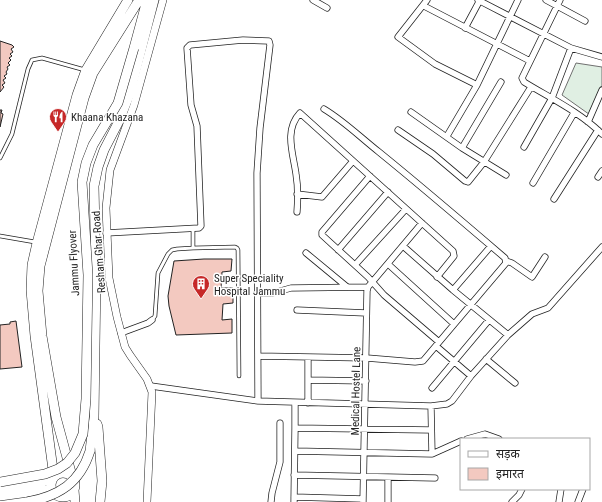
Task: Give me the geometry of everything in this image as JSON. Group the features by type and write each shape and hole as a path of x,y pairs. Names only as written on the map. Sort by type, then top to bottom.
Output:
{"main road":[{"path":"56,496 51,488 53,478 35,336 31,290 32,265 77,95 86,70 128,0"},
{"path":"75,502 74,490 76,483 72,476 56,417 42,336 38,291 40,266 84,98 93,73 139,0"},
{"name":"Jammu Flyover","path":"0,482 45,474 58,469 67,463 75,453 83,434 86,405 88,275 82,182 86,163 93,145 118,103 147,0"},
{"name":"Jammu Flyover","path":"27,502 52,495 62,490 72,482 87,460 90,451 95,399 96,275 94,186 98,167 104,150 119,121 130,92 154,0"},
{"path":"94,417 98,428 102,481 100,502"},
{"path":"0,488 53,478 57,474 65,472 72,476"},
{"path":"0,496 43,490 56,496 65,497 74,490"}],"street":[{"name":"Resham Ghar Road","path":"147,502 153,399 150,386 130,355 121,333 110,278 106,233 106,208 110,170 134,105 163,0"},
{"path":"312,0 327,8"},
{"path":"465,28 479,0 571,48 602,57"},
{"path":"447,136 477,85 518,0"},
{"path":"546,0 585,21"},
{"path":"554,199 600,132 588,122 552,98 524,82 522,78 560,0"},
{"path":"477,85 435,64 398,37 426,3 465,28 530,61"},
{"path":"106,233 199,228 196,126 191,105 187,48 190,45 243,40 267,40 270,45 257,167 258,401"},
{"path":"524,147 552,98 571,48"},
{"path":"462,148 501,82"},
{"path":"398,130 433,154 466,182 469,181 484,162 531,86"},
{"path":"588,122 602,90"},
{"path":"324,108 353,129 424,188 491,246 506,261 512,263 532,277 545,257"},
{"path":"411,112 462,148 506,175"},
{"path":"297,212 296,173 290,144 292,127 299,113 406,208 454,254 437,277"},
{"path":"533,183 574,113"},
{"path":"297,194 322,197 353,161"},
{"path":"598,177 602,171"},
{"path":"370,176 322,232 323,237 355,265 384,295 438,344 454,363 471,376"},
{"path":"338,250 388,192"},
{"path":"355,265 406,208"},
{"path":"257,292 273,293 292,288 346,286 368,287 422,223"},
{"path":"403,246 470,305 508,335"},
{"path":"453,290 491,246"},
{"path":"150,386 258,401 431,406 447,404 452,401 471,376 508,335 532,314 548,308 602,247"},
{"path":"306,253 346,286"},
{"path":"258,356 367,358 420,362 426,359 470,305 505,266 506,261"},
{"path":"388,264 454,324"},
{"name":"Medical Hostel Lane","path":"363,500 367,358 366,296 368,287"},
{"path":"297,310 366,313"},
{"path":"121,333 148,323 152,320"},
{"path":"432,388 489,320"},
{"path":"308,357 308,403"},
{"path":"486,359 515,383"},
{"path":"308,380 366,382"},
{"path":"295,403 294,500 363,500"},
{"path":"431,406 432,454"},
{"path":"271,502 280,462 280,424"},
{"path":"295,428 431,430"},
{"path":"471,438 485,434 496,438"},
{"path":"295,451 432,454 460,441"},
{"path":"294,475 435,478"},
{"path":"388,477 388,502"},
{"path":"512,502 519,496 522,490"},
{"path":"559,502 561,490"},
{"path":"578,502 583,490"}],"lane":[{"path":"0,158 1,152 8,144 12,134 32,60 42,58 86,70"},
{"path":"193,229 194,248"},
{"path":"0,236 37,243"},
{"path":"152,320 155,316 158,273 168,254 172,250 194,248 237,248 239,376"}],"green space":[{"path":"576,63 602,67 602,96 593,117 562,95"}],"building":[{"path":"0,41 14,47 11,49 13,52 10,54 12,56 9,58 11,60 8,63 10,65 7,67 7,74 4,76 6,78 3,80 5,83 2,85 4,87 0,92"},
{"path":"0,110 2,110 1,113 3,114 0,127"},
{"name":"Super Speciality Hospital Jammu","path":"232,259 231,271 222,272 221,288 233,288 233,303 223,304 222,320 232,319 232,333 176,335 168,296 174,261"},
{"path":"16,321 22,367 0,369 0,325 10,324 10,322"}],"place":[{"name":"Khaana Khazana","path":"58,132"},
{"name":"Super Speciality Hospital Jammu","path":"201,299"}]}
